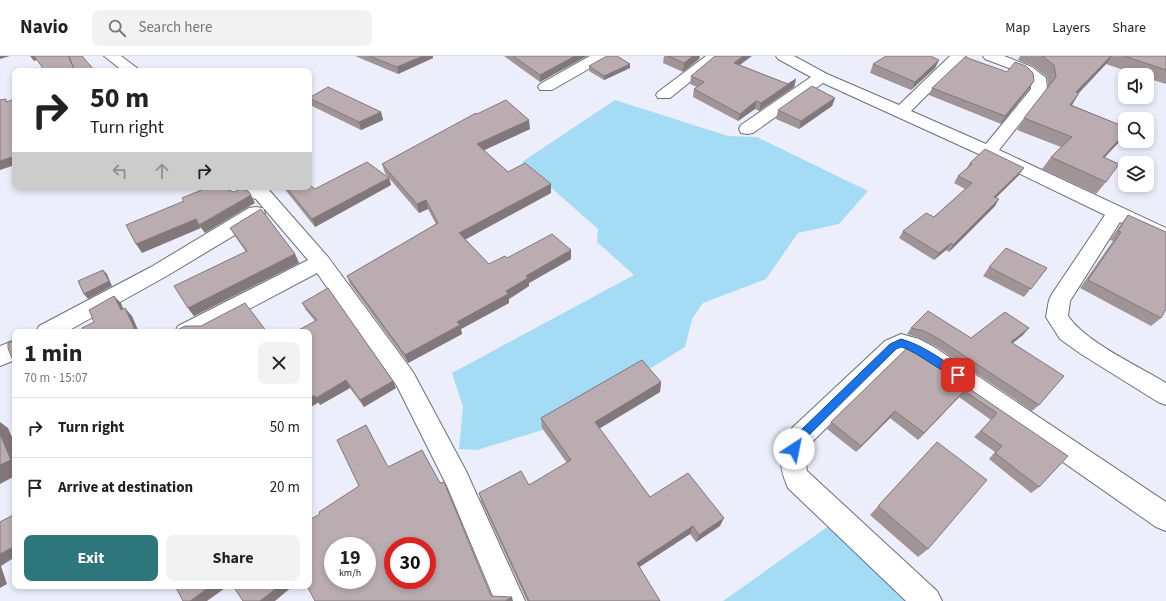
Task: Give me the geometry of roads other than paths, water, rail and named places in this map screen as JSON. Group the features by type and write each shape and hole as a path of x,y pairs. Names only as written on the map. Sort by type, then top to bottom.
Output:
{"street":[{"path":"111,56 129,68"},
{"path":"546,87 602,56"},
{"path":"664,94 716,56"},
{"path":"783,56 822,76 989,152 1166,236"},
{"path":"900,112 959,56"},
{"path":"989,152 1039,89 1038,78 1027,70 990,56"},
{"path":"746,129 822,76"},
{"path":"245,190 262,194 321,262 333,281 405,379 457,480 510,601"},
{"path":"53,329 158,272 271,204"},
{"path":"1116,213 1060,300 1057,317 1068,333 1089,348 1166,395"},
{"path":"192,329 321,262"},
{"path":"927,601 797,479 791,467 794,449 801,436 893,347 901,343 911,345 958,375 1166,518"},
{"path":"0,357 12,351"}],"water":[{"path":"615,100 728,136 757,137 868,191 839,224 798,233 766,279 703,303 692,319 685,347 559,425 477,450 459,449 463,407 452,373 634,275 597,242 598,229 522,162"},
{"path":"833,523 906,601 723,601"}]}
